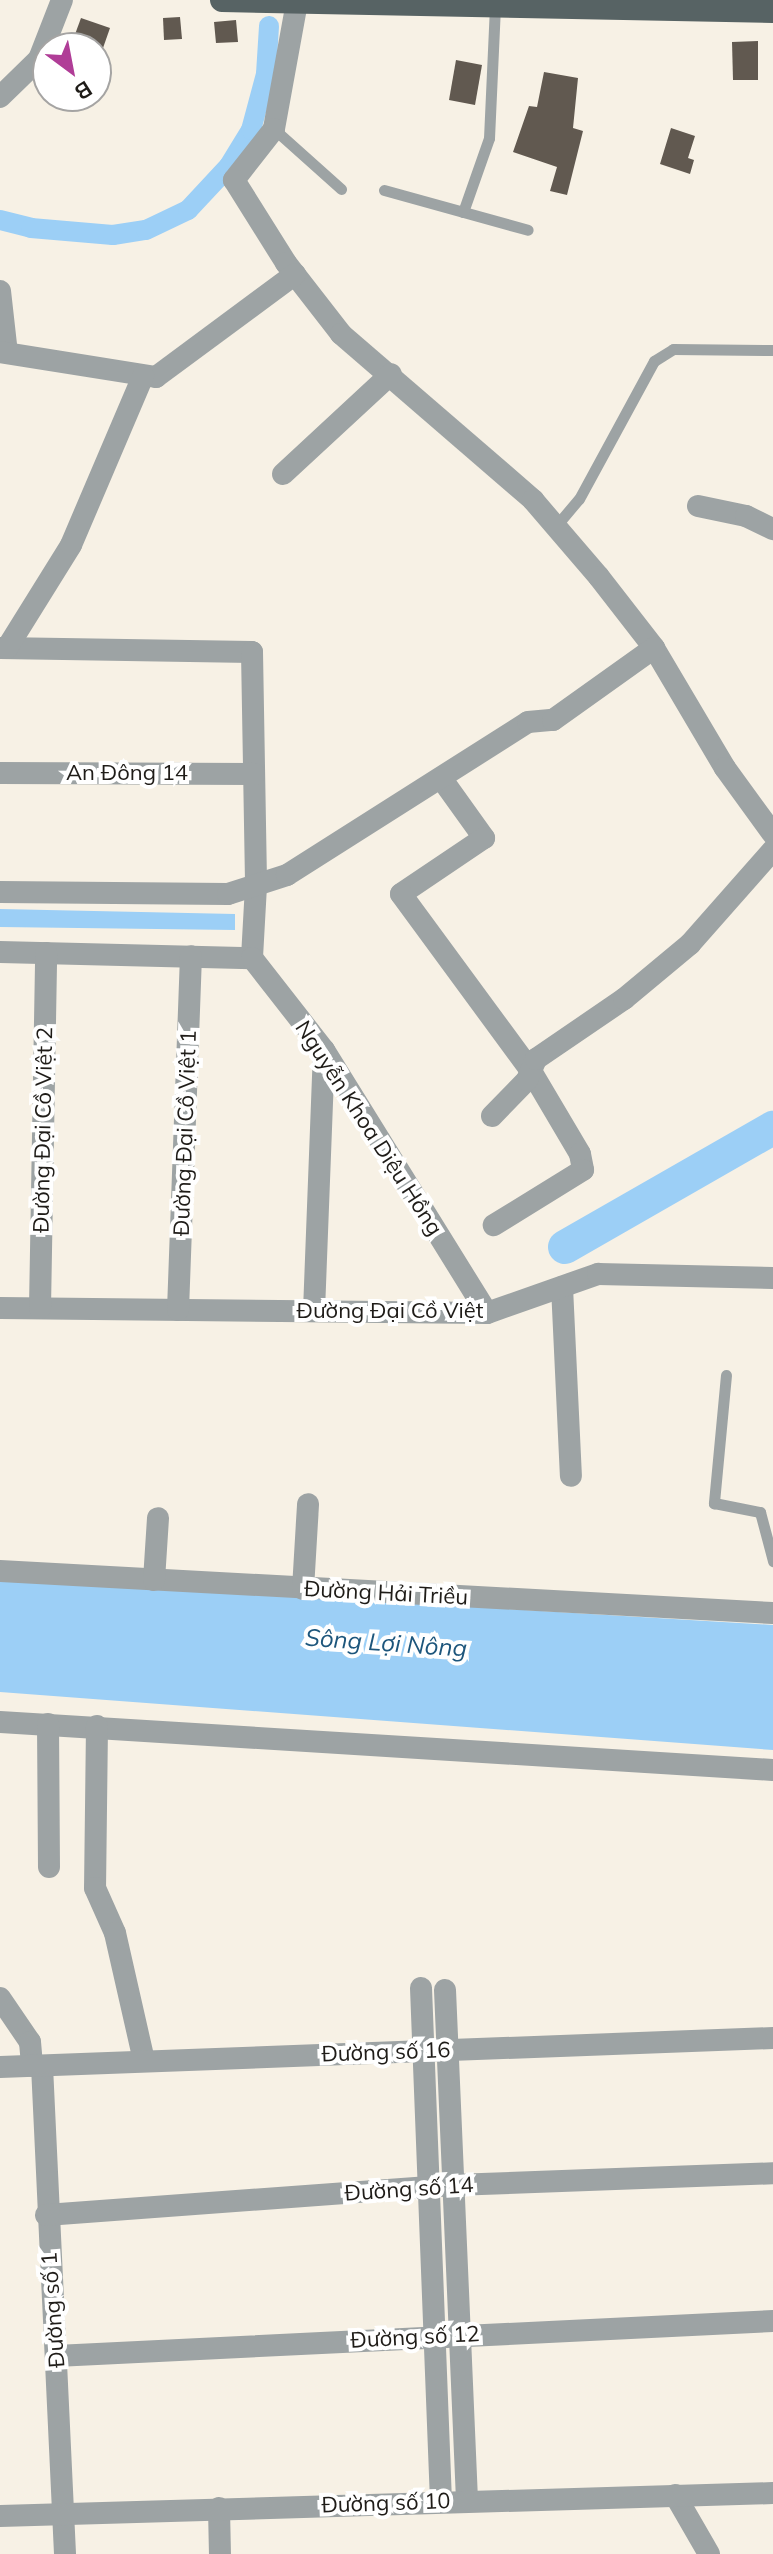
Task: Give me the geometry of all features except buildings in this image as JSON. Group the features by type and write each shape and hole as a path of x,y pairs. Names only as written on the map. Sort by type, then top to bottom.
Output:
{"main road":[{"path":"222,0 420,1 773,11"}],"street":[{"path":"0,97 39,59 62,0"},
{"path":"297,2 274,129 234,180 295,274 341,334 391,374 556,526 654,648 725,768 773,834"},
{"path":"0,291 4,353 156,377 295,274"},
{"path":"283,474 391,374"},
{"path":"3,648 71,545 143,376"},
{"path":"698,506 746,516 773,529"},
{"path":"0,952 252,958 256,886 256,665 252,652 3,648"},
{"path":"0,892 155,897 228,894 287,875 528,722 553,720 654,648"},
{"name":"An Đông 14","path":"0,773 254,774"},
{"path":"441,778 484,838 401,894 531,1071 580,1154 583,1170 494,1225"},
{"path":"492,1116 531,1071 536,1059 624,999 690,944 773,850"},
{"name":"Đường Đại Cồ Việt 2","path":"40,1308 46,953"},
{"name":"Đường Đại Cồ Việt 1","path":"178,1310 191,956"},
{"name":"Nguyễn Khoa Diệu Hồng","path":"252,958 324,1050 487,1313"},
{"path":"314,1311 324,1050"},
{"name":"Đường Đại Cồ Việt","path":"0,1308 487,1313 598,1274 773,1278"},
{"path":"562,1287 571,1476"},
{"path":"303,1589 308,1504"},
{"path":"154,1580 158,1518"},
{"name":"Đường Hải Triều","path":"0,1571 773,1613"},
{"path":"0,1722 773,1770"},
{"path":"48,1724 49,1867"},
{"path":"97,1726 95,1888 115,1933 144,2061"},
{"path":"421,1988 453,2185 467,2500"},
{"path":"441,2502 429,2187 433,2050 445,1990"},
{"name":"Đường số 1","path":"0,1998 30,2042 37,2066 65,2554"},
{"name":"Đường số 16","path":"0,2067 773,2038"},
{"name":"Đường số 14","path":"46,2215 453,2185 773,2173"},
{"name":"Đường số 12","path":"56,2356 773,2321"},
{"name":"Đường số 10","path":"0,2516 773,2493"},
{"path":"675,2495 709,2554"},
{"path":"219,2508 220,2554"}],"lane":[{"path":"463,212 489,138 495,4"},
{"path":"274,129 341,189"},
{"path":"384,190 528,230"},
{"path":"556,526 579,499 654,361 673,349 773,350"},
{"path":"726,1375 714,1503 760,1512 773,1561"}],"water":[{"path":"0,909 235,914 235,930 0,927"},
{"name":"Sông Lợi Nông","path":"0,1578 773,1625 773,1750 0,1692"}],"waterway":[{"path":"0,220 31,228 113,235 146,230 188,210 229,166 251,130 266,74 269,26"},
{"path":"565,1247 773,1128"}]}
